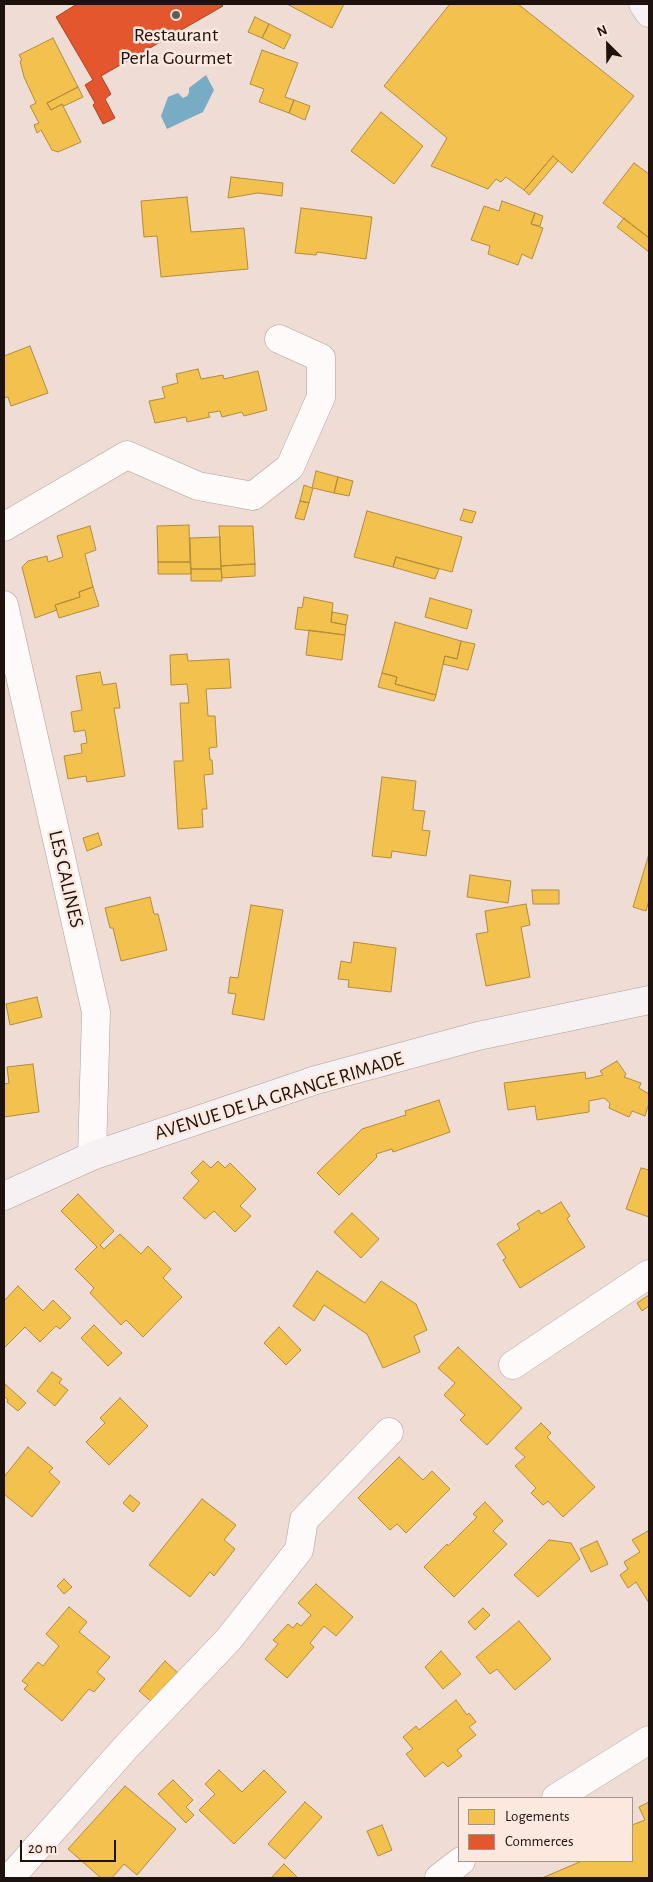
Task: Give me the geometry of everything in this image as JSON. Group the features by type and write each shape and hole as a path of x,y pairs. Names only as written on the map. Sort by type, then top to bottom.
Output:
{"street":[{"path":"643,4 649,13"},
{"path":"4,526 127,455 198,486 253,496 290,467 321,397 321,358 279,339"},
{"name":"LES CALINES","path":"4,604 96,1012 92,1156"},
{"name":"AVENUE DE LA GRANGE RIMADE","path":"4,1196 92,1156 316,1080 478,1036 649,1000"},
{"path":"513,1364 649,1274"},
{"path":"10,1878 127,1746 228,1640 299,1550 304,1520 389,1432"},
{"path":"558,1797 649,1740"}],"water":[{"path":"206,75 214,90 203,112 167,129 161,116 168,97 178,93 183,98 187,96 189,88"}],"building: Logements":[{"path":"287,4 344,4 332,28"},
{"path":"450,4 518,4 634,96 572,173 553,156 524,190 506,177 501,182 496,179 488,189 431,166 447,138 384,86"},
{"path":"255,17 269,24 262,38 248,32"},
{"path":"269,24 291,35 284,49 262,38"},
{"path":"53,38 78,87 47,103 51,110 62,104 81,142 58,152 52,150 41,130 37,133 34,125 39,123 30,106 36,103 24,77 20,61 22,60 19,55"},
{"path":"262,50 298,63 285,97 294,100 289,113 259,102 264,89 250,84"},
{"path":"78,87 83,97 51,110 47,103"},
{"path":"294,100 310,106 305,120 289,113"},
{"path":"381,112 423,146 394,184 351,151"},
{"path":"553,156 558,161 529,195 524,190"},
{"path":"634,163 649,174 649,238 603,203"},
{"path":"231,177 283,183 282,196 258,193 228,198"},
{"path":"187,197 191,232 244,228 248,269 161,277 157,236 144,237 141,201"},
{"path":"502,201 535,213 531,224 543,228 532,259 522,254 518,265 488,254 490,246 471,240 484,206 499,211"},
{"path":"301,208 372,217 366,259 317,252 316,255 295,253"},
{"path":"535,213 543,216 540,226 531,224"},
{"path":"624,218 649,238 649,252 617,227"},
{"path":"30,346 48,393 11,406 8,397 4,398 4,356"},
{"path":"198,369 201,379 223,375 224,379 258,371 267,410 244,416 242,412 222,417 220,411 208,413 210,417 187,422 186,417 155,423 149,401 165,398 162,387 178,383 176,374"},
{"path":"316,471 338,477 334,493 313,488 309,503 300,501 304,485 312,488"},
{"path":"338,477 353,481 349,496 334,493"},
{"path":"300,501 309,503 304,520 295,518"},
{"path":"464,509 476,512 472,523 460,520"},
{"path":"367,511 462,537 452,572 396,557 393,567 354,557"},
{"path":"189,525 190,562 158,562 157,526"},
{"path":"90,526 96,550 85,554 93,587 79,592 80,597 55,605 57,610 35,618 22,567 28,561 47,556 48,562 63,557 57,536"},
{"path":"219,526 253,526 255,564 221,566"},
{"path":"220,537 221,569 191,569 190,538"},
{"path":"396,557 439,569 435,579 393,567"},
{"path":"158,562 190,562 191,574 158,574"},
{"path":"255,564 255,576 222,578 221,566"},
{"path":"191,569 221,569 222,581 191,581"},
{"path":"93,587 99,606 59,618 55,605 80,597 79,592"},
{"path":"304,597 333,603 331,622 346,625 345,635 295,629 298,607 302,608"},
{"path":"430,598 472,610 467,629 425,617"},
{"path":"332,612 348,615 346,625 331,622"},
{"path":"395,622 461,641 457,659 445,656 436,695 395,684 397,677 382,673"},
{"path":"309,630 345,635 342,660 306,655"},
{"path":"461,641 475,644 468,670 443,664 445,656 457,659"},
{"path":"187,654 188,661 229,659 231,688 206,689 208,716 215,716 217,747 209,748 213,774 204,775 207,809 202,809 203,827 178,829 174,761 183,761 180,703 189,703 187,684 171,685 170,655"},
{"path":"100,672 103,685 116,683 120,708 114,708 125,776 87,782 86,776 68,779 64,756 82,753 81,744 87,743 85,730 74,732 71,712 82,710 76,676"},
{"path":"382,673 397,677 395,684 436,695 434,701 378,687"},
{"path":"382,777 416,781 413,810 425,811 422,830 430,831 426,856 392,851 391,858 372,856"},
{"path":"98,833 102,845 87,851 83,838"},
{"path":"649,854 649,900 646,911 633,907"},
{"path":"470,875 511,881 508,903 467,897"},
{"path":"532,890 559,890 559,904 533,904"},
{"path":"150,897 154,914 158,914 167,950 121,961 113,928 110,928 105,908"},
{"path":"526,904 530,925 521,927 530,977 486,986 476,934 488,932 485,911"},
{"path":"251,905 283,910 264,1020 232,1014 236,994 228,993 230,977 238,978"},
{"path":"354,942 396,948 391,992 348,987 349,980 338,979 341,961 351,963"},
{"path":"37,997 42,1017 10,1025 6,1004"},
{"path":"617,1061 626,1074 624,1077 641,1083 639,1088 649,1094 649,1103 645,1116 632,1111 629,1117 609,1108 610,1103 604,1098 589,1101 589,1112 537,1120 535,1106 508,1110 504,1083 585,1072 586,1079 603,1075 600,1071"},
{"path":"33,1064 39,1112 4,1117 4,1084 9,1083 7,1067"},
{"path":"439,1100 450,1132 393,1152 392,1149 376,1154 377,1157 339,1195 317,1173 362,1129 406,1115 405,1111"},
{"path":"203,1161 211,1168 218,1161 225,1168 230,1163 256,1189 240,1206 251,1216 235,1232 214,1211 205,1219 183,1198 199,1181 191,1173"},
{"path":"641,1168 649,1170 649,1217 626,1209"},
{"path":"78,1194 114,1231 100,1245 104,1249 120,1234 141,1254 148,1246 171,1269 163,1278 182,1297 143,1337 126,1320 121,1325 90,1293 94,1288 75,1269 97,1247 61,1211"},
{"path":"561,1202 570,1216 567,1219 585,1247 520,1288 503,1260 506,1258 497,1244 520,1229 517,1224 539,1210 541,1214"},
{"path":"352,1213 379,1239 361,1258 334,1232"},
{"path":"317,1271 365,1303 381,1281 416,1304 427,1330 414,1336 420,1352 383,1368 367,1334 324,1305 314,1321 293,1306"},
{"path":"18,1286 43,1311 53,1300 71,1318 60,1329 56,1326 40,1342 25,1327 4,1348 4,1301"},
{"path":"649,1295 649,1306 642,1311 637,1303"},
{"path":"94,1325 122,1353 108,1366 81,1338"},
{"path":"279,1327 301,1350 286,1365 264,1343"},
{"path":"458,1347 522,1408 487,1445 460,1420 465,1415 444,1395 455,1383 438,1368"},
{"path":"52,1372 62,1379 59,1383 68,1390 55,1406 37,1391"},
{"path":"5,1384 26,1403 18,1411 7,1402 8,1400 4,1396"},
{"path":"120,1398 148,1426 109,1465 86,1442 105,1423 100,1418"},
{"path":"541,1423 551,1433 547,1437 595,1487 563,1517 548,1501 543,1505 531,1493 536,1488 515,1466 525,1457 515,1448"},
{"path":"28,1447 53,1468 49,1472 60,1482 32,1517 4,1494 4,1477"},
{"path":"399,1457 423,1480 432,1471 450,1489 406,1533 397,1524 390,1530 358,1498"},
{"path":"130,1495 140,1503 133,1512 123,1503"},
{"path":"202,1499 236,1525 224,1540 235,1549 214,1576 210,1572 190,1597 149,1565"},
{"path":"485,1502 503,1521 493,1531 507,1544 454,1597 424,1567 477,1517 473,1514"},
{"path":"648,1531 649,1603 636,1582 628,1588 620,1575 628,1569 624,1562 640,1552 632,1540"},
{"path":"549,1540 571,1543 580,1559 538,1597 514,1575"},
{"path":"597,1541 608,1564 591,1572 580,1549"},
{"path":"64,1579 72,1587 64,1594 57,1586"},
{"path":"316,1584 353,1617 336,1636 324,1626 310,1643 314,1647 287,1678 265,1659 278,1644 273,1640 288,1624 293,1628 297,1623 301,1626 311,1615 298,1603"},
{"path":"69,1607 87,1622 79,1632 110,1657 97,1672 105,1679 94,1692 89,1689 62,1721 24,1689 28,1685 22,1681 38,1662 43,1666 59,1646 46,1634"},
{"path":"483,1608 490,1615 475,1630 468,1622"},
{"path":"519,1621 551,1659 515,1690 497,1669 490,1674 476,1657"},
{"path":"441,1651 461,1674 443,1689 425,1667"},
{"path":"165,1661 179,1674 153,1703 139,1691"},
{"path":"456,1700 467,1715 469,1713 476,1722 469,1727 476,1735 457,1750 462,1756 448,1767 443,1762 425,1777 406,1754 413,1749 403,1737 416,1726 419,1730"},
{"path":"219,1770 242,1792 264,1770 286,1792 234,1844 199,1810 215,1794 205,1784"},
{"path":"173,1780 193,1800 186,1807 194,1815 186,1823 158,1794"},
{"path":"125,1786 176,1829 137,1875 124,1864 112,1878 101,1878 68,1849"},
{"path":"305,1802 322,1817 285,1859 268,1844"},
{"path":"649,1802 649,1878 542,1878 580,1862 633,1862 633,1825 645,1820 639,1807"},
{"path":"382,1825 392,1850 378,1856 367,1831"},
{"path":"284,1864 298,1878 271,1878"}],"building: Commerces":[{"path":"77,4 221,4 223,6 101,76 111,94 105,99 115,118 103,124 93,105 95,103 85,85 93,80 56,17"}],"place":[{"name":"Restaurant Perla Gourmet","path":"176,15"}]}
